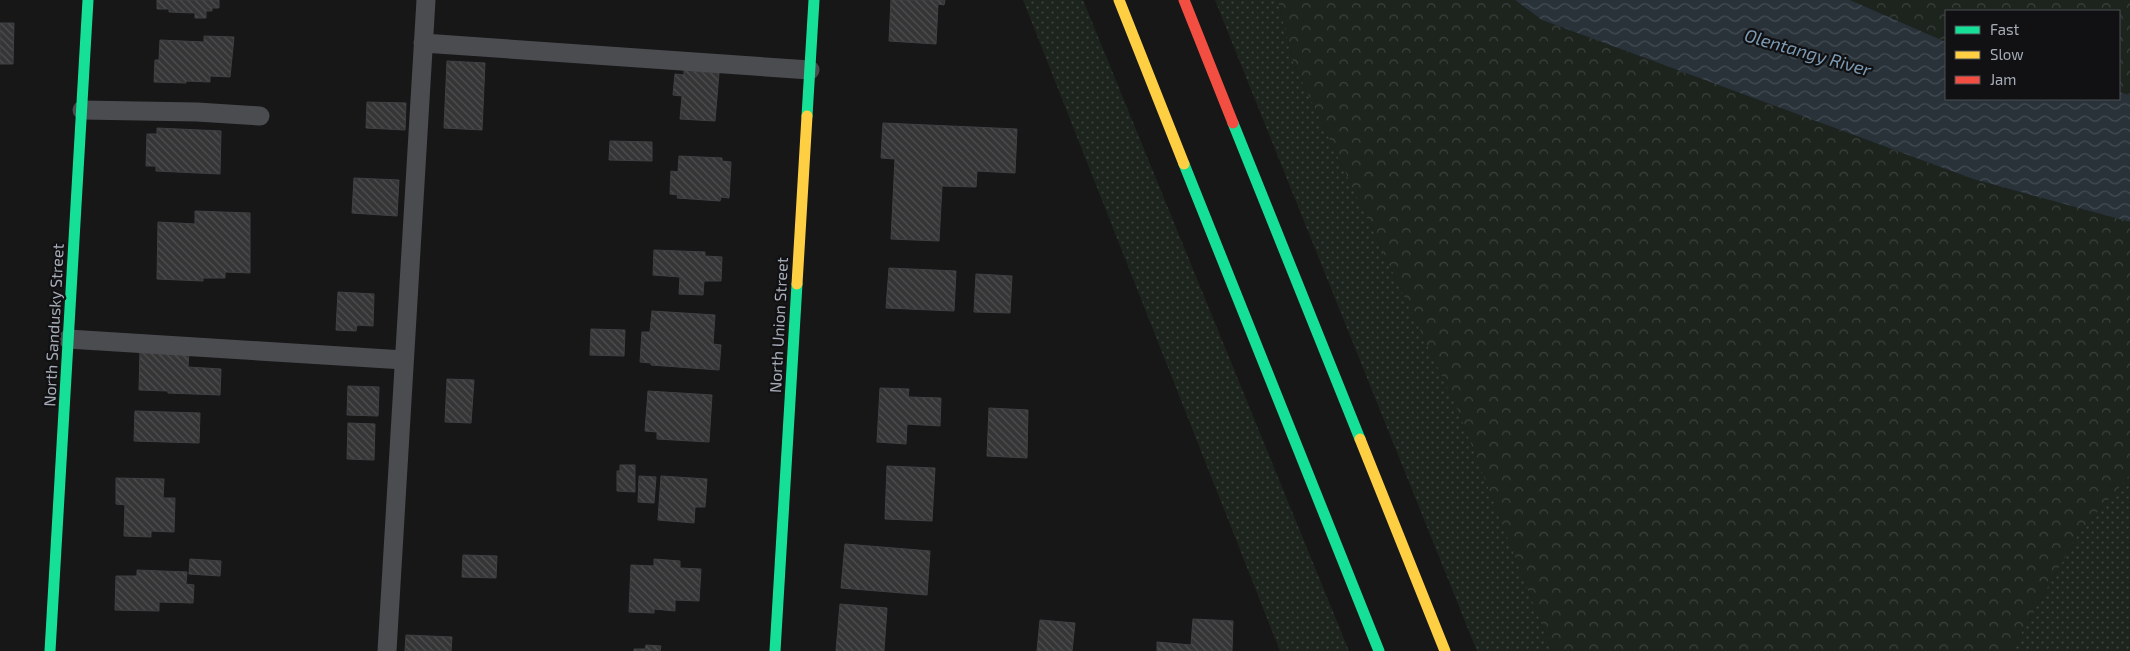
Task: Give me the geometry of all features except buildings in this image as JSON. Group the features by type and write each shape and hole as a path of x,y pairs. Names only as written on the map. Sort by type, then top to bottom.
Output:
{"main road":[{"name":"North Sandusky Street","path":"50,651 88,0"},
{"name":"North Union Street","path":"775,651 814,0"},
{"path":"1119,0 1379,651"},
{"path":"1184,0 1445,651"}],"lane":[{"path":"387,651 426,0"},
{"path":"423,43 810,70"},
{"path":"82,110 197,112 260,116"},
{"path":"68,338 404,360"}],"green space":[{"path":"1023,0 1083,0 1349,651 1280,651"},
{"path":"1215,0 1278,0 1293,62 1457,408 1552,651 1477,651"},
{"path":"1278,0 1515,0 1542,20 1973,179 2130,222 2130,475 2079,533 2011,651 1552,651 1457,408 1293,62"},
{"path":"1850,0 2130,0 2130,95 2120,92 2120,10 1945,10 1945,42"},
{"path":"2130,475 2130,651 2011,651 2079,533"}],"water":[{"name":"Olentangy River","path":"1515,0 1850,0 1945,42 1945,100 2120,100 2120,92 2130,95 2130,222 1973,179 1542,20"}],"traffic: fast":[{"path":"50,651 88,0"},
{"path":"807,116 814,0"},
{"path":"1233,123 1360,439"},
{"path":"1184,164 1379,651"},
{"path":"775,651 797,284"}],"traffic: slow":[{"path":"1119,0 1184,164"},
{"path":"797,284 807,116"},
{"path":"1360,439 1445,651"}],"traffic: jam":[{"path":"1184,0 1233,123"}]}
